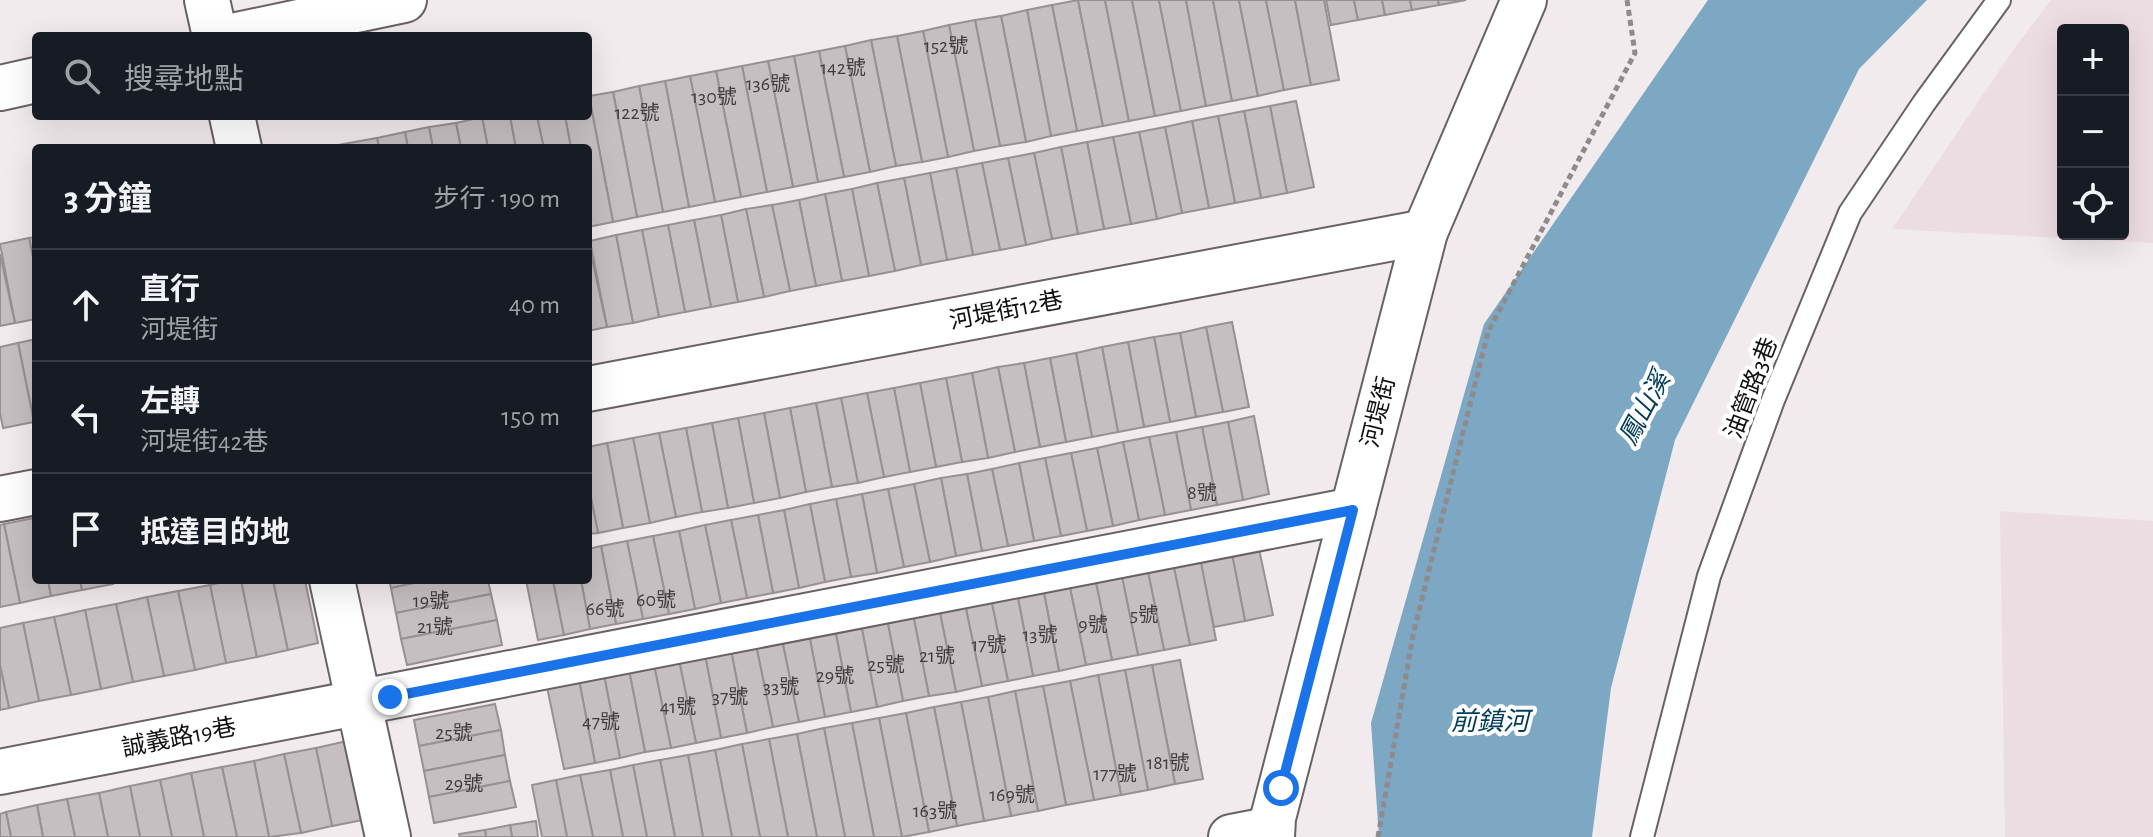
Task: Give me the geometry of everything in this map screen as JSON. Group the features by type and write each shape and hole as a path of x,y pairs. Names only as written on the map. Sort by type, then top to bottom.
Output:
{"street":[{"path":"207,0 214,32"},
{"path":"251,32 404,0"},
{"name":"河堤街","path":"1258,834 1353,510 1425,232 1524,0"},
{"path":"0,88 32,81"},
{"path":"233,120 238,144"},
{"name":"河堤街12巷","path":"592,388 1425,232"},
{"path":"0,499 32,493"},
{"name":"誠義路19巷","path":"0,772 1353,510"},
{"path":"333,584 388,837"}],"lane":[{"name":"油管路3巷","path":"1642,837 1709,576 1773,400 1850,213 1924,103 1999,0"}],"path":[{"path":"1378,837 1413,635 1488,332 1635,53 1627,0"}],"shaded area":[{"path":"2051,0 2153,0 2153,243 2097,240 2129,240 2129,24 2057,24 2057,238 1892,229 2016,46"},
{"path":"2000,511 2153,521 2153,837 2005,837"}],"water":[{"name":"前鎮河","path":"1708,0 1927,0 1859,69 1675,440 1611,688 1592,837 1379,837 1371,723 1484,324"}],"building":[{"path":"1078,0 1103,126 1077,131 1052,5"},
{"path":"1078,0 1105,0 1129,121 1103,126"},
{"path":"1105,0 1132,0 1155,116 1129,121"},
{"path":"1132,0 1159,0 1181,111 1155,116"},
{"path":"1159,0 1186,0 1206,106 1181,111"},
{"path":"1186,0 1213,0 1232,101 1206,106"},
{"path":"1213,0 1239,0 1258,96 1232,101"},
{"path":"1239,0 1266,0 1284,90 1258,96"},
{"path":"1266,0 1295,0 1311,85 1284,90"},
{"path":"1295,0 1324,0 1339,80 1311,85"},
{"path":"1326,0 1354,0 1358,20 1331,25"},
{"path":"1354,0 1382,0 1385,15 1358,20"},
{"path":"1382,0 1410,0 1412,10 1385,15"},
{"path":"1410,0 1438,0 1439,5 1412,10"},
{"path":"1438,0 1466,0 1439,5"},
{"path":"1052,5 1077,131 1051,136 1027,10"},
{"path":"1027,10 1051,136 1026,142 1001,16"},
{"path":"1001,16 1026,142 1000,146 975,20"},
{"path":"975,20 1000,146 974,151 949,25"},
{"path":"949,25 974,151 948,157 923,31"},
{"path":"923,31 948,157 922,162 897,36"},
{"path":"897,36 922,162 896,166 871,40"},
{"path":"871,40 896,166 870,172 845,46"},
{"path":"845,46 870,172 844,177 819,51"},
{"path":"819,51 844,177 818,182 794,56"},
{"path":"794,56 818,182 793,187 768,61"},
{"path":"768,61 793,187 767,192 742,66"},
{"path":"742,66 767,192 741,197 716,71"},
{"path":"716,71 741,197 715,202 690,76"},
{"path":"690,76 715,202 689,207 665,81"},
{"path":"665,81 689,207 663,212 639,86"},
{"path":"639,86 663,212 637,217 613,92"},
{"path":"613,92 637,217 613,222 592,112 592,96"},
{"path":"1296,101 1314,187 1287,193 1270,106"},
{"path":"1270,106 1287,193 1261,198 1244,111"},
{"path":"1244,111 1261,198 1235,203 1218,116"},
{"path":"592,112 613,222 592,226 592,144 570,144 566,120 592,120"},
{"path":"1218,116 1235,203 1209,208 1192,121"},
{"path":"483,120 511,120 515,144 487,144"},
{"path":"483,120 487,144 460,144 456,123"},
{"path":"511,120 538,120 543,144 515,144"},
{"path":"538,120 566,120 570,144 543,144"},
{"path":"1192,121 1209,208 1182,213 1165,127"},
{"path":"456,123 460,144 432,144 429,127"},
{"path":"429,127 432,144 407,144 405,132"},
{"path":"1165,127 1182,213 1157,219 1139,132"},
{"path":"405,132 407,144 378,144 377,138"},
{"path":"1139,132 1157,219 1131,224 1113,137"},
{"path":"1113,137 1131,224 1104,229 1087,142"},
{"path":"377,138 378,144 349,144"},
{"path":"1087,142 1104,229 1078,234 1061,147"},
{"path":"1061,147 1078,234 1052,239 1034,153"},
{"path":"1034,153 1052,239 1026,245 1008,158"},
{"path":"1008,158 1026,245 1000,250 982,163"},
{"path":"982,163 1000,250 973,255 956,168"},
{"path":"956,168 973,255 947,260 930,173"},
{"path":"930,173 947,260 921,265 904,178"},
{"path":"904,178 921,265 895,271 877,183"},
{"path":"877,183 895,271 869,276 852,189"},
{"path":"852,189 869,276 842,281 825,194"},
{"path":"825,194 842,281 816,286 799,200"},
{"path":"799,200 816,286 790,291 772,205"},
{"path":"772,205 790,291 764,297 746,209"},
{"path":"746,209 764,297 738,302 721,215"},
{"path":"721,215 738,302 711,307 694,220"},
{"path":"694,220 711,307 685,312 668,225"},
{"path":"668,225 685,312 659,317 642,230"},
{"path":"642,230 659,317 633,323 616,235"},
{"path":"616,235 633,323 607,327 592,241"},
{"path":"29,238 32,253 32,320 15,323 0,244"},
{"path":"0,254 15,323 0,326"},
{"path":"592,259 607,327 592,330"},
{"path":"1232,322 1249,407 1223,412 1206,327"},
{"path":"1206,327 1223,412 1196,417 1180,333"},
{"path":"1180,333 1196,417 1170,422 1154,337"},
{"path":"1154,337 1170,422 1144,427 1128,342"},
{"path":"32,340 32,412 18,343"},
{"path":"1128,342 1144,427 1118,432 1102,347"},
{"path":"18,343 32,422 3,428 0,413 0,347"},
{"path":"1102,347 1118,432 1092,437 1076,353"},
{"path":"1076,353 1092,437 1066,442 1050,358"},
{"path":"1050,358 1066,442 1040,447 1024,363"},
{"path":"1024,363 1040,447 1015,452 998,367"},
{"path":"998,367 1015,452 988,458 972,373"},
{"path":"972,373 988,458 962,462 946,378"},
{"path":"946,378 962,462 936,467 920,383"},
{"path":"920,383 936,467 910,472 894,388"},
{"path":"894,388 910,472 884,477 867,393"},
{"path":"867,393 884,477 858,483 841,398"},
{"path":"841,398 858,483 832,487 816,403"},
{"path":"816,403 832,487 806,492 790,408"},
{"path":"790,408 806,492 780,498 764,413"},
{"path":"764,413 780,498 754,503 738,418"},
{"path":"1254,416 1269,494 1243,500 1228,422"},
{"path":"738,418 754,503 728,508 712,423"},
{"path":"1228,422 1243,500 1217,505 1202,427"},
{"path":"712,423 728,508 702,512 686,428"},
{"path":"1202,427 1217,505 1191,510 1176,432"},
{"path":"686,428 702,512 676,517 659,433"},
{"path":"1176,432 1191,510 1165,515 1149,437"},
{"path":"659,433 676,517 650,523 633,438"},
{"path":"1149,437 1165,515 1139,520 1123,442"},
{"path":"633,438 650,523 623,528 607,443"},
{"path":"1123,442 1139,520 1113,526 1097,448"},
{"path":"607,443 623,528 598,533 592,503 592,446"},
{"path":"1097,448 1113,526 1087,531 1071,453"},
{"path":"1071,453 1087,531 1061,536 1045,458"},
{"path":"1045,458 1061,536 1034,541 1019,463"},
{"path":"1019,463 1034,541 1008,546 992,469"},
{"path":"992,469 1008,546 982,551 967,474"},
{"path":"967,474 982,551 956,556 941,478"},
{"path":"941,478 956,556 930,562 914,484"},
{"path":"914,484 930,562 904,567 888,489"},
{"path":"888,489 904,567 877,573 862,494"},
{"path":"862,494 877,573 851,577 836,499"},
{"path":"836,499 851,577 825,582 810,504"},
{"path":"592,503 598,533 592,534"},
{"path":"810,504 825,582 799,588 784,510"},
{"path":"784,510 799,588 773,593 758,515"},
{"path":"758,515 773,593 747,598 731,520"},
{"path":"32,518 32,584 49,584 51,596 20,603 4,524"},
{"path":"731,520 747,598 721,603 705,525"},
{"path":"4,524 20,603 0,607 0,525"},
{"path":"705,525 721,603 695,609 679,531"},
{"path":"679,531 695,609 669,614 653,536"},
{"path":"653,536 669,614 643,619 627,541"},
{"path":"627,541 643,619 616,624 601,546"},
{"path":"601,546 616,624 590,629 582,584 592,584 592,548"},
{"path":"1259,549 1273,615 1245,621 1232,554"},
{"path":"1232,554 1245,621 1214,627 1200,561"},
{"path":"1200,557 1216,640 1190,645 1173,563"},
{"path":"1173,563 1190,645 1164,650 1147,567"},
{"path":"1147,567 1164,650 1138,655 1121,572"},
{"path":"1121,572 1138,655 1112,660 1095,578"},
{"path":"1095,578 1112,660 1086,665 1069,583"},
{"path":"1069,583 1086,665 1059,671 1043,588"},
{"path":"49,584 81,584 82,590 51,596"},
{"path":"81,584 113,584 82,590"},
{"path":"242,584 257,657 226,663 210,585"},
{"path":"242,584 274,584 288,650 257,657"},
{"path":"274,584 306,584 318,643 288,650"},
{"path":"410,584 489,584 491,594 396,613 391,588"},
{"path":"527,584 554,584 564,635 538,640"},
{"path":"554,584 582,584 590,629 564,635"},
{"path":"210,585 226,663 195,670 178,591"},
{"path":"1043,588 1059,671 1033,676 1017,593"},
{"path":"178,591 195,670 164,676 147,597"},
{"path":"1017,593 1033,676 1008,681 991,599"},
{"path":"491,594 497,620 401,639 396,613"},
{"path":"147,597 164,676 133,682 116,604"},
{"path":"991,599 1008,681 982,686 965,604"},
{"path":"116,604 133,682 101,689 85,610"},
{"path":"965,604 982,686 956,692 939,608"},
{"path":"939,608 956,692 929,696 913,614"},
{"path":"85,610 101,689 71,695 54,617"},
{"path":"913,614 929,696 903,701 887,619"},
{"path":"54,617 71,695 39,701 23,623"},
{"path":"887,619 903,701 877,707 861,624"},
{"path":"497,620 502,645 407,665 401,639"},
{"path":"23,623 39,701 9,708 0,665 0,628"},
{"path":"861,624 877,707 851,712 835,629"},
{"path":"835,629 851,712 825,717 809,634"},
{"path":"809,634 825,717 799,722 782,640"},
{"path":"782,640 799,722 773,727 756,645"},
{"path":"756,645 773,727 747,733 731,650"},
{"path":"731,650 747,733 721,738 705,655"},
{"path":"705,655 721,738 696,743 679,660"},
{"path":"679,660 696,743 671,748 654,665"},
{"path":"1180,660 1203,779 1175,784 1152,665"},
{"path":"0,665 9,708 0,710"},
{"path":"654,665 671,748 645,752 629,670"},
{"path":"1152,665 1175,784 1148,790 1125,670"},
{"path":"629,670 645,752 620,758 604,675"},
{"path":"1125,670 1148,790 1121,795 1098,675"},
{"path":"604,675 620,758 595,763 579,680"},
{"path":"1098,675 1121,795 1094,800 1070,681"},
{"path":"579,680 595,763 564,769 547,687"},
{"path":"1070,681 1094,800 1066,805 1043,686"},
{"path":"1043,686 1066,805 1038,811 1015,691"},
{"path":"1015,691 1038,811 1011,816 988,697"},
{"path":"988,697 1011,816 984,821 961,702"},
{"path":"961,702 984,821 957,826 934,707"},
{"path":"495,704 501,730 419,746 414,720"},
{"path":"934,707 957,826 929,832 906,713"},
{"path":"906,713 929,832 902,837 879,718"},
{"path":"879,718 902,837 874,837 852,723"},
{"path":"852,723 874,837 845,837 824,728"},
{"path":"824,728 845,837 817,837 797,734"},
{"path":"501,730 505,755 424,771 419,746"},
{"path":"797,734 817,837 788,837 769,739"},
{"path":"769,739 788,837 760,837 742,744"},
{"path":"347,741 363,820 332,826 316,748"},
{"path":"742,744 760,837 732,837 715,750"},
{"path":"316,748 332,826 301,833 284,754"},
{"path":"715,750 732,837 703,837 688,755"},
{"path":"284,754 301,833 269,837 254,761"},
{"path":"505,755 510,781 429,797 424,771"},
{"path":"688,755 703,837 675,837 660,760"},
{"path":"660,760 675,837 647,837 633,765"},
{"path":"254,761 269,837 237,837 222,767"},
{"path":"633,765 647,837 623,837 610,770"},
{"path":"222,767 237,837 204,837 191,773"},
{"path":"610,770 623,837 593,837 580,775"},
{"path":"191,773 204,837 172,837 160,780"},
{"path":"580,775 593,837 567,837 556,780"},
{"path":"160,780 172,837 140,837 130,786"},
{"path":"556,780 567,837 542,837 532,785"},
{"path":"510,781 516,807 434,823 429,797"},
{"path":"130,786 140,837 108,837 99,793"},
{"path":"99,793 108,837 75,837 67,799"},
{"path":"67,799 75,837 43,837 37,805"},
{"path":"37,805 43,837 11,837 6,812"},
{"path":"6,812 11,837 0,837 0,814"},
{"path":"536,821 538,837 512,837 510,825"},
{"path":"510,825 512,837 486,837 485,830"},
{"path":"485,830 486,837 460,837 459,834"}],"route":[{"path":"390,697 1353,510 1281,788"}],"water label":[{"name":"鳳山溪","path":"1644,408"}]}
